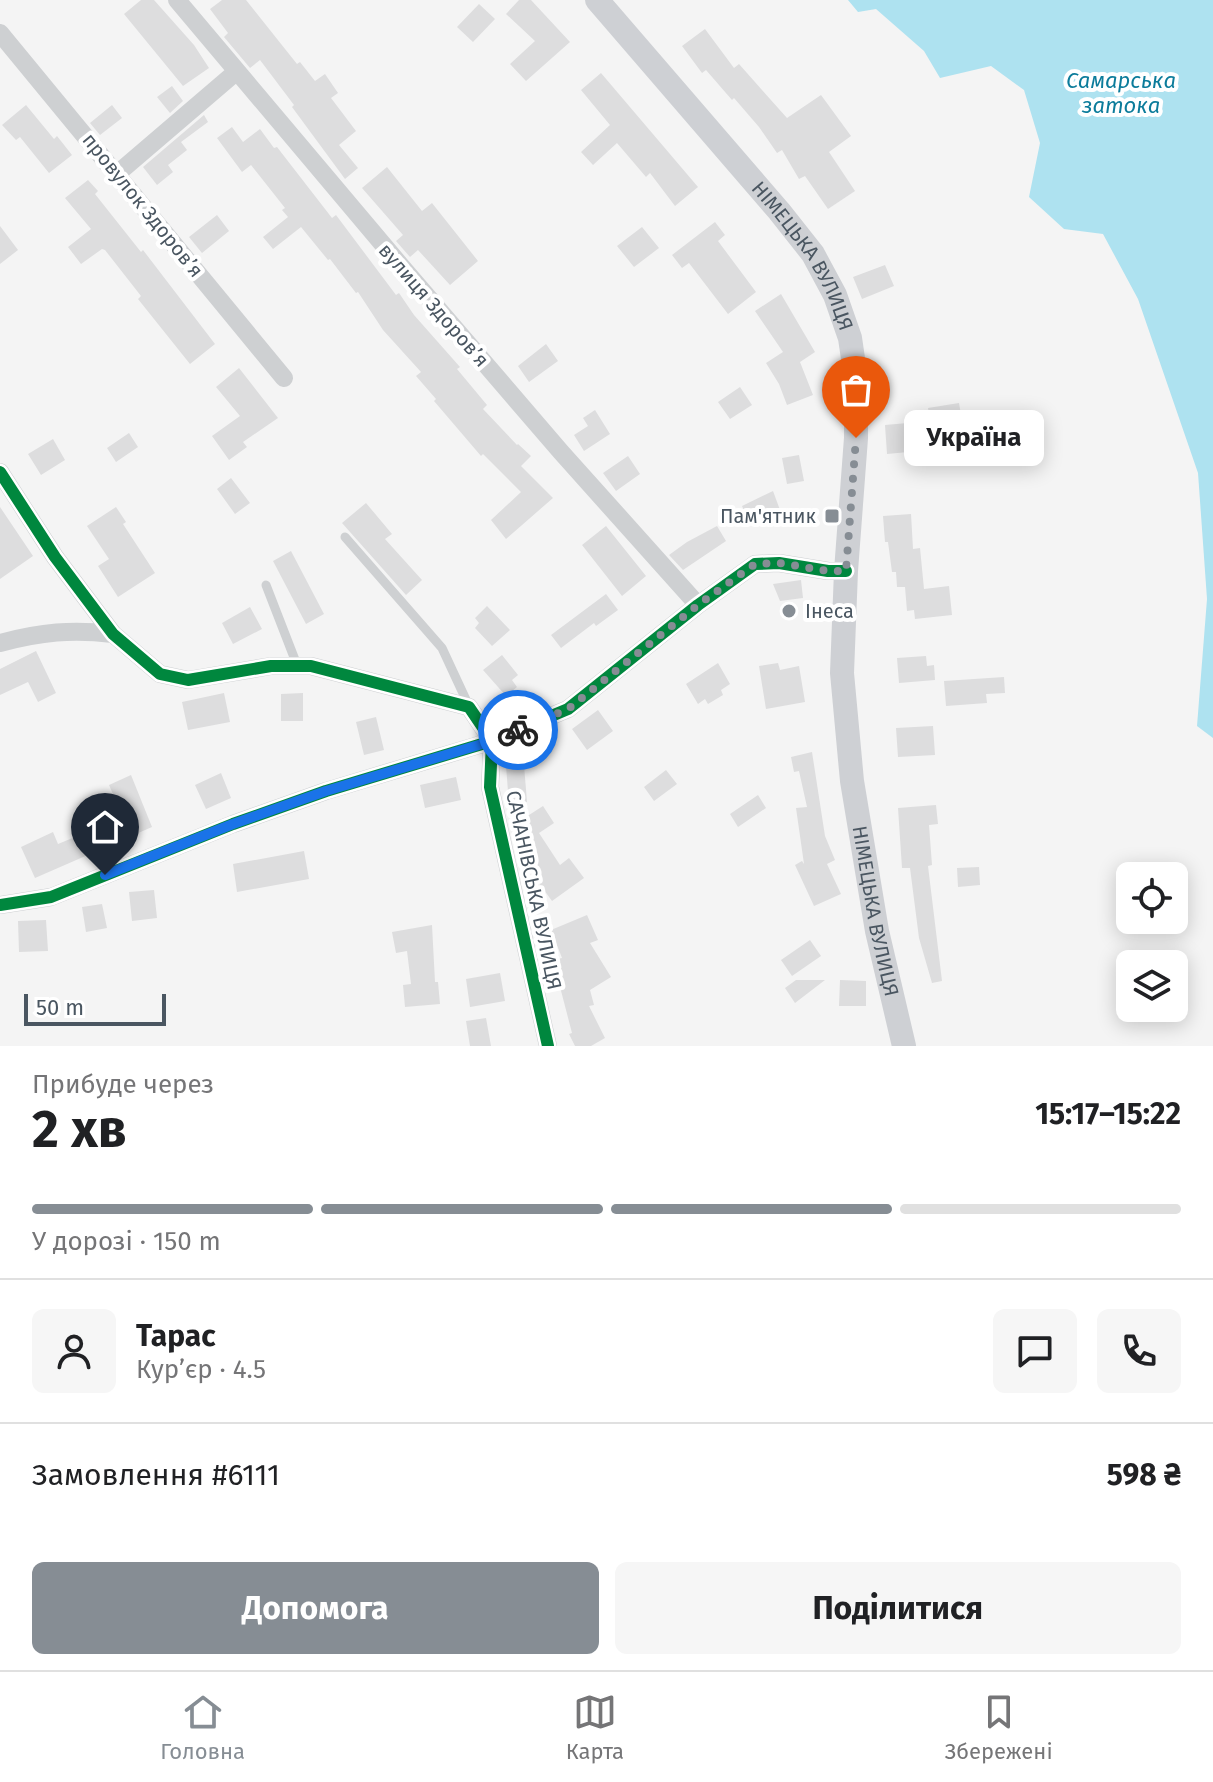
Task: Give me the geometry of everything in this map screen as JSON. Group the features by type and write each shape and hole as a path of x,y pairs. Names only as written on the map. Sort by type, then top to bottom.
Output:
{"main road":[{"name":"НІМЕЦЬКА ВУЛИЦЯ","path":"597,0 813,254 835,295 850,338 856,379 856,438 842,673 852,781 877,931 904,1046"}],"street":[{"name":"вулиця Здоровʼя","path":"177,0 561,452 698,605"},
{"name":"провулок Здоровʼя","path":"0,33 284,378"},
{"path":"118,173 236,72"},
{"path":"0,472 55,557 113,634 160,674 188,680 271,666 311,666 469,707 492,741"},
{"path":"0,905 51,897 233,824 326,791 492,741 568,709 698,605 755,564 779,563 846,571"},
{"path":"0,643 31,634 76,630 113,634"},
{"name":"САЧАНІВСЬКА ВУЛИЦЯ","path":"492,741 490,787 548,1046"}],"lane":[{"path":"345,537 442,648 469,707"},
{"path":"266,585 297,665"}],"water":[{"name":"Самарська затока","path":"848,0 1213,0 1213,738 1197,726 1207,599 1198,473 1138,299 1103,234 1064,229 1029,197 1040,143 1024,90 991,66 940,78 924,51 876,9 858,12"}],"building":[{"path":"141,0 154,0 194,45 209,68 183,86 124,14"},
{"path":"222,0 246,0 297,64 300,62 315,81 325,74 338,93 331,98 356,131 339,145 358,168 345,179 260,60 250,68 224,37 228,33 210,9"},
{"path":"519,0 531,0 570,42 526,81 510,64 535,41 506,14"},
{"path":"479,4 495,19 473,42 457,27"},
{"path":"705,29 734,68 739,64 787,118 821,95 851,136 829,152 855,191 828,209 805,176 799,179 782,150 777,153 734,98 732,100 706,70 702,73 682,46"},
{"path":"601,73 698,187 675,206 650,173 646,177 617,143 593,165 581,152 610,125 581,90"},
{"path":"172,86 183,101 170,113 157,97"},
{"path":"26,105 54,139 57,136 72,155 49,173 20,137 16,140 2,125"},
{"path":"112,105 122,118 100,135 90,123"},
{"path":"204,115 208,122 181,142 187,150 168,165 173,172 157,185 143,167"},
{"path":"232,127 243,142 260,129 274,148 277,147 332,218 336,215 396,295 399,293 414,315 460,367 457,369 487,405 483,409 531,456 521,466 553,498 506,539 491,520 521,492 483,454 481,456 434,401 436,399 416,376 421,372 383,330 358,292 301,227 273,249 263,237 288,217 282,210 285,208 251,165 242,172 217,138"},
{"path":"387,167 422,211 432,203 478,261 450,285 418,250 410,257 396,241 403,235 362,188"},
{"path":"88,180 98,191 95,194 141,252 143,250 215,344 190,364 138,299 141,296 105,250 81,264 68,247 91,229 65,198"},
{"path":"217,215 229,231 202,253 189,237"},
{"path":"715,222 725,235 718,241 756,292 728,314 689,263 682,268 672,255"},
{"path":"0,226 18,250 0,264"},
{"path":"642,227 659,248 634,267 617,246"},
{"path":"885,265 894,286 862,299 853,277"},
{"path":"781,294 815,352 800,362 813,395 787,405 766,363 783,352 755,311"},
{"path":"546,344 558,361 529,382 518,366"},
{"path":"239,368 278,418 243,442 247,447 229,460 212,436 240,416 216,387"},
{"path":"740,387 752,405 730,419 718,402"},
{"path":"959,403 964,432 907,442 908,452 887,454 885,425 930,421 928,408"},
{"path":"595,410 610,434 584,451 574,435 588,426 583,418"},
{"path":"129,433 138,447 116,462 107,448"},
{"path":"53,439 65,460 41,475 28,454"},
{"path":"799,455 804,481 787,484 782,458"},
{"path":"628,456 640,474 616,491 603,473"},
{"path":"231,478 250,503 235,514 217,489"},
{"path":"773,491 780,510 749,522 742,506"},
{"path":"366,503 392,534 385,539 422,580 406,595 342,523"},
{"path":"0,507 33,556 0,579"},
{"path":"116,507 126,522 123,524 155,573 118,597 98,566 109,559 87,526"},
{"path":"911,514 913,549 920,548 924,589 949,586 952,615 915,619 914,610 907,611 905,587 897,587 888,542 885,542 883,516"},
{"path":"606,526 646,576 622,596 582,545"},
{"path":"717,526 726,541 683,570 669,555 687,542"},
{"path":"291,551 324,614 306,624 273,561"},
{"path":"801,580 803,598 780,601 773,584"},
{"path":"606,594 618,610 596,626 594,623 561,648 551,635"},
{"path":"487,606 510,630 492,646 475,628 479,623 475,618"},
{"path":"250,607 262,629 233,644 222,623"},
{"path":"36,651 56,693 38,702 28,682 0,695 0,669"},
{"path":"502,655 518,675 512,680 517,687 506,696 483,670"},
{"path":"926,656 927,666 934,665 935,680 899,683 897,658"},
{"path":"718,663 730,684 721,690 723,695 708,704 705,699 698,704 686,684"},
{"path":"778,663 780,670 799,666 805,702 766,709 759,666"},
{"path":"1004,677 1005,693 986,694 987,703 946,706 944,681"},
{"path":"224,693 230,722 188,730 182,702"},
{"path":"303,693 303,721 281,721 281,694"},
{"path":"598,710 613,731 587,750 572,729"},
{"path":"376,717 384,750 364,755 356,722"},
{"path":"933,726 935,755 898,757 896,728"},
{"path":"812,752 825,836 835,860 827,864 841,894 814,906 795,865 802,861 804,864 796,808 807,807 799,771 794,772 791,757"},
{"path":"524,765 527,802 509,804 506,766"},
{"path":"666,770 677,784 654,801 644,787"},
{"path":"221,773 231,798 206,809 195,785"},
{"path":"131,775 152,827 35,878 21,847 53,832 58,844 123,817 109,785"},
{"path":"456,777 461,800 425,808 420,785"},
{"path":"758,795 766,808 738,827 730,814"},
{"path":"936,805 938,824 929,825 932,865 928,866 942,981 932,983 919,938 910,868 902,868 898,808"},
{"path":"543,806 554,823 539,833 560,865 569,858 584,878 552,901 520,857 528,852 512,826"},
{"path":"304,851 309,879 237,892 233,864"},
{"path":"979,867 980,885 958,887 957,868"},
{"path":"154,890 157,918 132,921 129,892"},
{"path":"102,904 107,928 86,932 82,907"},
{"path":"587,915 598,940 590,943 611,977 590,990 594,1005 589,1006 605,1038 591,1046 575,1046 569,1034 572,1033 553,960 562,958 551,930"},
{"path":"46,920 48,951 19,952 18,921"},
{"path":"432,925 435,982 438,982 440,1004 405,1007 403,985 411,984 407,951 396,953 392,932"},
{"path":"810,940 821,956 792,976 781,960"},
{"path":"500,973 505,1001 470,1007 466,979"},
{"path":"796,980 825,980 795,1003 785,988"},
{"path":"840,980 866,981 866,1006 839,1006"},
{"path":"486,1018 491,1046 470,1046 466,1021"}],"cycle path":[{"path":"0,472 55,557 113,634 160,674 188,680 271,666 311,666 469,707 492,741 490,787 548,1046"},
{"path":"0,905 51,897 233,824 326,791 492,741 568,709 698,605 755,564 779,563 846,571"}],"way so far":[{"path":"518,730 568,709 698,605 755,564 779,563 846,571 856,438"}],"place":[{"name":"Україна","path":"856,438"},
{"name":"Пам'ятник","path":"832,516"},
{"name":"Інеса","path":"789,611"}],"route":[{"path":"105,875 326,791 492,741 518,730"}]}
